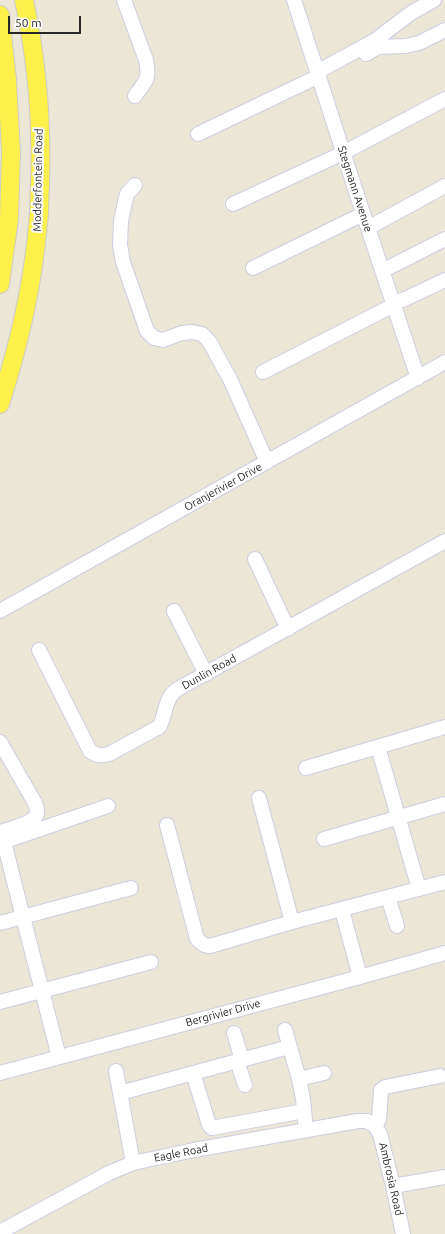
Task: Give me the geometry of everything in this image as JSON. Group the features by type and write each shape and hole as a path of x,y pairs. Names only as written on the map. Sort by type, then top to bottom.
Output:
{"main road":[{"name":"Modderfontein Road","path":"0,404 13,364 30,284 39,222 41,155 37,83 29,23 24,0"},
{"path":"0,15 7,80 11,152 9,219 0,284"}],"street":[{"path":"124,0 148,68 148,77 135,96"},
{"name":"Stegmann Avenue","path":"294,0 418,378"},
{"path":"319,76 374,41 411,13 434,0"},
{"path":"198,134 378,48 406,46 419,43 445,30"},
{"path":"233,204 343,153 445,99"},
{"path":"135,185 128,194 125,202 121,221 120,245 123,262 147,331 154,338 163,340 182,333 192,332 202,334 209,341 230,380 267,462"},
{"path":"368,228 445,186"},
{"path":"252,268 363,214"},
{"path":"382,271 445,239"},
{"path":"263,372 393,304 405,300 445,280"},
{"name":"Oranjerivier Drive","path":"0,611 445,362"},
{"name":"Dunlin Road","path":"39,650 90,751 96,755 102,756 109,754 159,727 163,721 167,702 174,692 185,685 445,541"},
{"path":"256,559 288,629"},
{"path":"174,611 206,674"},
{"path":"306,768 445,727"},
{"path":"0,742 4,756 35,803 37,809 36,815 32,820 1,839"},
{"path":"378,747 419,889"},
{"path":"259,798 292,922"},
{"path":"324,839 445,804"},
{"path":"1,839 108,806"},
{"path":"167,825 197,939 204,945 210,946 292,922 445,882"},
{"path":"1,839 58,1053"},
{"path":"0,923 131,888"},
{"path":"388,897 397,926"},
{"path":"342,910 359,974"},
{"name":"Bergrivier Drive","path":"359,974 410,957 445,950"},
{"name":"Bergrivier Drive","path":"0,1066 58,1053 445,953"},
{"path":"0,1002 151,962"},
{"path":"285,1030 299,1079 303,1099 306,1130"},
{"path":"234,1033 244,1085"},
{"path":"120,1093 289,1047"},
{"name":"Bergrivier Drive","path":"0,1073 58,1053"},
{"path":"116,1071 134,1163"},
{"path":"193,1073 209,1125 212,1128 304,1111"},
{"path":"299,1079 324,1073"},
{"path":"375,1126 379,1119 381,1090 385,1087 440,1076"},
{"name":"Eagle Road","path":"0,1232 109,1173 134,1163 358,1121 367,1121 375,1126"},
{"name":"Ambrosia Road","path":"375,1126 380,1134 404,1234"},
{"path":"393,1186 445,1176"}]}
